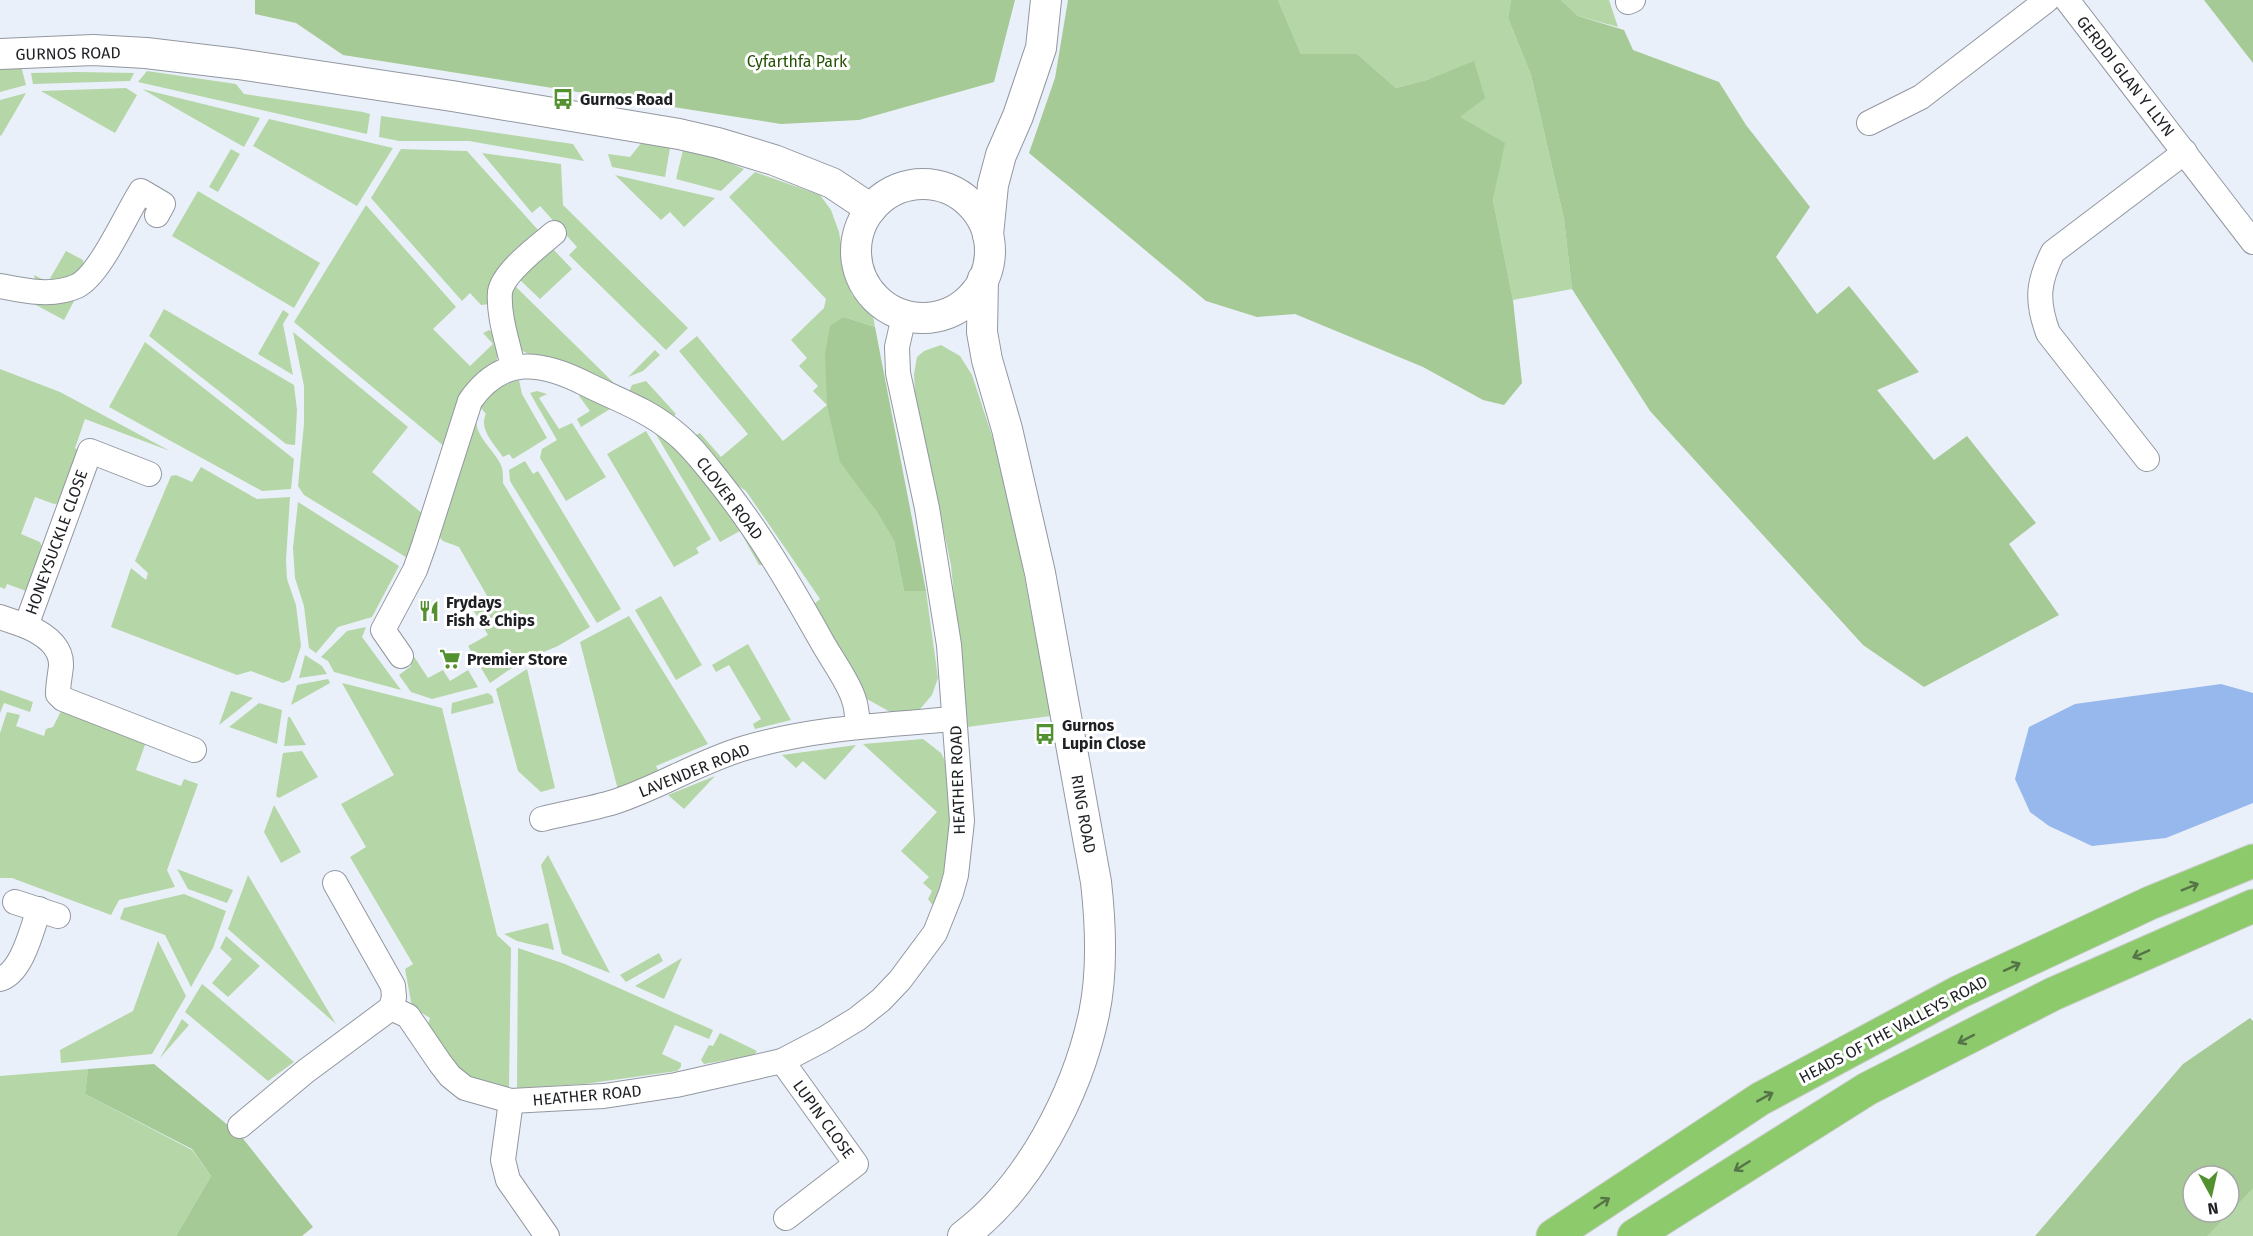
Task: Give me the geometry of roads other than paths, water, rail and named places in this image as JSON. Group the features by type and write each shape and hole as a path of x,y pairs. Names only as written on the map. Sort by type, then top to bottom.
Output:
{"highway":[{"name":"HEADS OF THE VALLEYS ROAD","path":"1554,1236 1760,1099 1938,1003 2150,903 2253,861"},
{"path":"1634,1236 1867,1089 2053,994 2253,906"}],"street":[{"path":"988,235 993,184 1001,155 1018,116 1041,48 1046,0"},
{"path":"1869,123 1921,97 2047,0"},
{"name":"GERDDI GLAN Y LLYN","path":"2067,0 2253,242"},
{"name":"GURNOS ROAD","path":"0,54 93,50 146,53 452,96 679,134 774,160 832,183 871,208"},
{"name":"GERDDI GLAN Y LLYN","path":"2147,459 2048,333 2040,311 2039,292 2043,271 2053,252 2185,152"},
{"path":"944,188 963,183 1001,155"},
{"path":"933,184 955,191 973,206 985,224 988,235 990,246 988,268 979,288 964,304 944,315 917,317 885,307 872,296 857,268 857,236 871,208 888,193 910,185 933,184"},
{"path":"0,286 21,291 51,292 76,286 88,278 97,265 141,191 163,204 157,215"},
{"path":"401,656 383,630 421,553 470,403 479,388 493,376 513,367 502,317 500,290 516,267 554,234"},
{"name":"RING ROAD","path":"963,1236 1008,1193 1039,1150 1065,1101 1081,1060 1094,1014 1100,961 1101,924 1096,882 1042,584 1007,429 987,360 982,332 983,279"},
{"name":"RING ROAD","path":"917,317 952,326 972,340 987,360"},
{"name":"HEATHER ROAD","path":"391,1008 408,1016 450,1076 465,1088 511,1101 604,1096 676,1085 782,1061 857,1019 881,1000 900,980 935,933 951,893 956,875 962,821 949,645 927,508 898,373 897,347 917,317"},
{"name":"CLOVER ROAD","path":"513,367 542,368 575,378 653,416 676,433 696,453 740,508 782,571 854,699 858,727"},
{"name":"HONEYSUCKLE CLOSE","path":"26,626 90,451 149,474"},
{"name":"HONEYSUCKLE CLOSE","path":"0,617 41,633 59,654 61,665 58,694 63,699 194,750"},
{"name":"LAVENDER ROAD","path":"542,819 615,802 716,758 798,735 858,727 954,719"},
{"path":"240,1126 306,1071 391,1008 394,997 393,986 335,883"},
{"path":"0,979 5,978 20,962 49,913 15,902"},
{"name":"LUPIN CLOSE","path":"782,1061 856,1164 786,1218"},
{"path":"511,1101 503,1160 508,1180 547,1236"}],"water":[{"path":"2221,684 2253,693 2253,803 2166,838 2092,846 2049,826 2030,812 2015,779 2029,727 2075,704"}],"place":[{"name":"Gurnos Road","path":"563,99"},
{"name":"Frydays Fish & Chips","path":"429,611"},
{"name":"Premier Store","path":"450,659"},
{"name":"Gurnos Lupin Close","path":"1045,734"}],"park label":[{"name":"Cyfarthfa Park","path":"797,61"}]}
